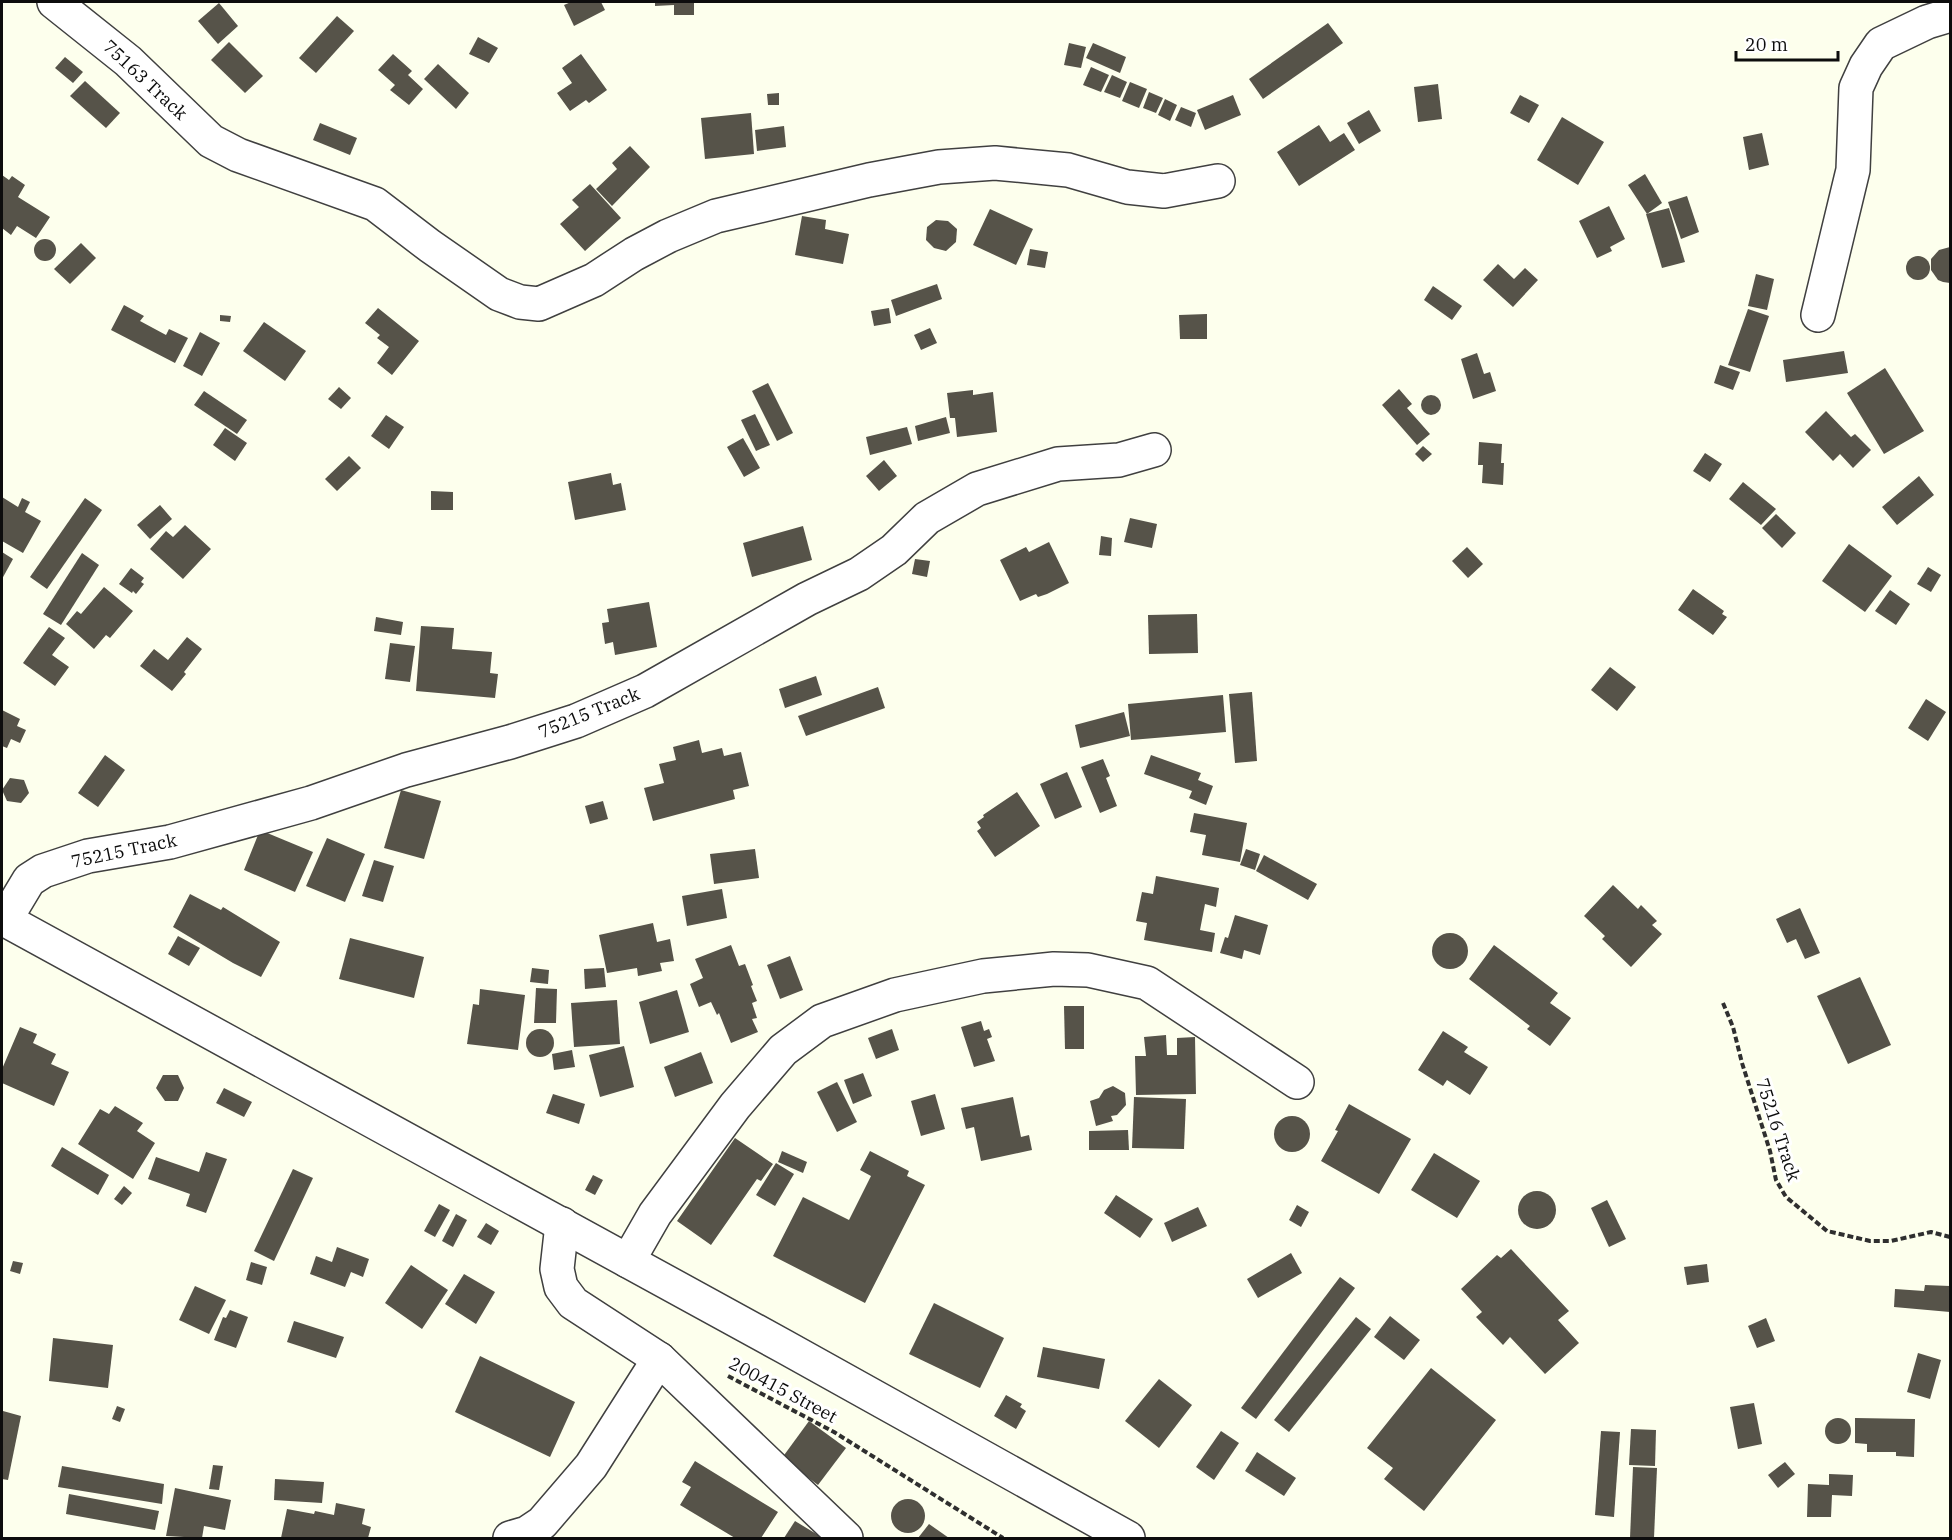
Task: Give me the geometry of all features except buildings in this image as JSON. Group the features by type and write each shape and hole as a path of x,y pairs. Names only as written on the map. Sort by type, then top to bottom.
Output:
{"street":[{"name":"75163 Track","path":"54,2 128,61 211,141 238,155 375,204 499,294 520,302 539,304 594,280 634,254 668,236 716,216 869,180 939,167 995,163 1068,170 1127,187 1164,191 1218,181"},
{"path":"1818,315 1853,170 1856,88 1866,66 1881,44 1939,19"},
{"name":"75215 Track","path":"3,919 29,880 43,871 88,856 170,842 311,803 405,770 510,742 576,721 645,691 807,599 859,574 894,550 927,518 977,489 1058,465 1119,460 1154,450"},
{"path":"3,919 562,1224 1128,1539"},
{"path":"628,1261 655,1214 735,1106 783,1050 822,1021 895,995 984,976 1054,969 1088,970 1147,983 1297,1082"},
{"path":"562,1224 557,1269 561,1287 573,1303 659,1359 846,1539"},
{"path":"510,1539 527,1533 542,1523 591,1466 659,1359"}],"path":[{"name":"75216 Track","path":"1723,1004 1733,1028 1770,1151 1776,1180 1786,1197 1827,1231 1870,1241 1891,1240 1931,1232 1950,1237"},
{"name":"200415 Street","path":"720,1372 834,1432 1004,1539"}]}
